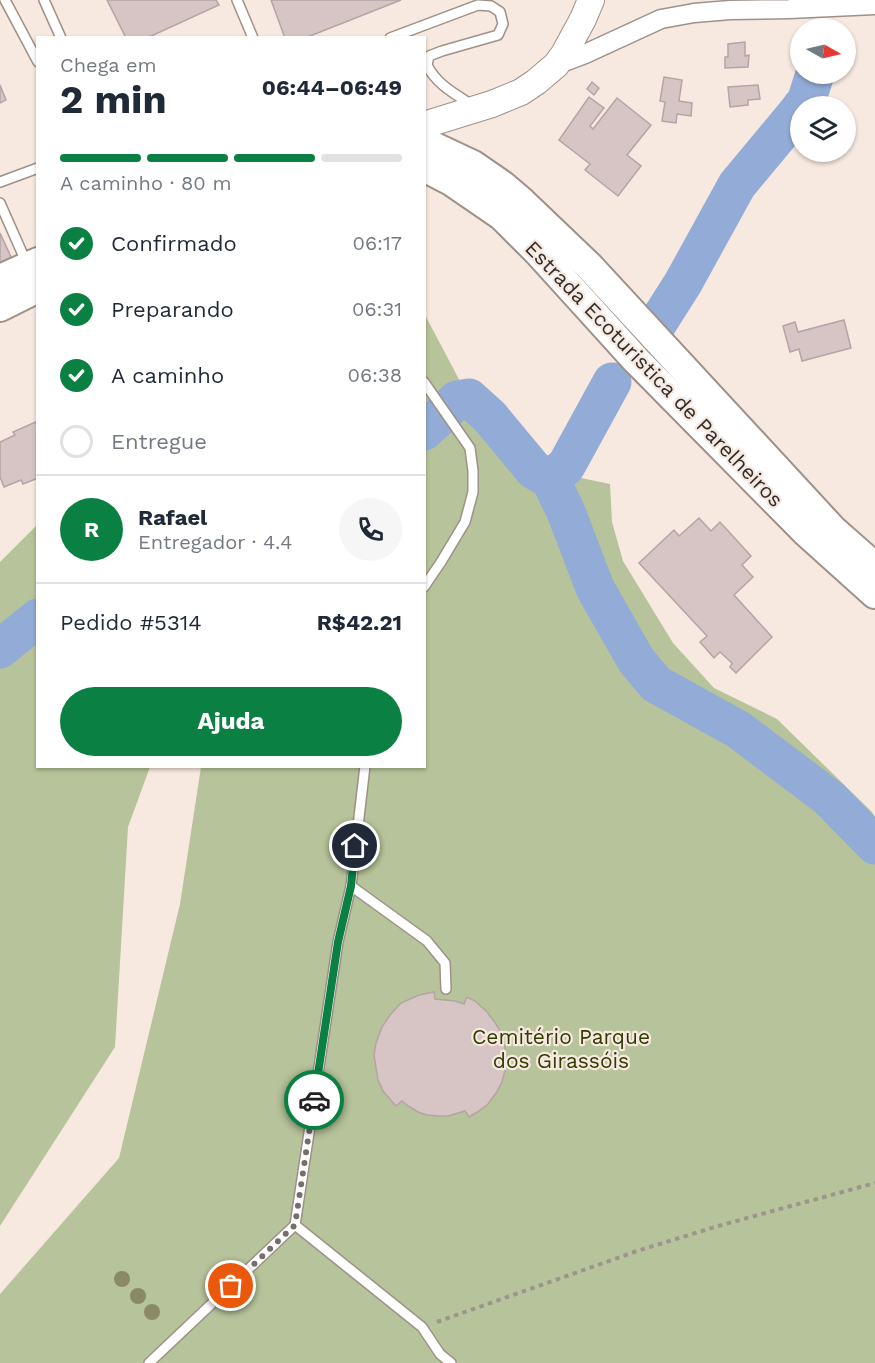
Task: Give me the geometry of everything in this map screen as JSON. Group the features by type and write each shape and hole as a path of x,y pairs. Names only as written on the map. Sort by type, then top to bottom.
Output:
{"main road":[{"name":"Estrada Ecoturistica de Parelheiros","path":"426,143 472,165 522,202 589,266 833,530 875,567"},
{"name":"Estrada Ecoturistica de Parelheiros","path":"426,168 451,181 502,216 645,369 805,531 875,594"},
{"path":"0,279 34,272"},
{"path":"0,307 34,272"}],"street":[{"path":"426,124 521,92 536,82 556,65 569,45 591,0"},
{"path":"556,65 661,19 730,10 875,5"}],"lane":[{"path":"5,0 36,58"},
{"path":"44,0 60,36"},
{"path":"237,0 252,36"},
{"path":"395,36 478,5 491,6 500,12 503,24 498,35 429,56 427,65 431,74 444,87 476,109"},
{"path":"0,182 36,169"},
{"path":"0,203 34,272"},
{"path":"426,384 470,448 473,471 472,492 465,522 426,584"},
{"path":"151,1362 295,1225 338,942 351,886 364,768"},
{"path":"351,886 432,946 445,963 446,989"},
{"path":"295,1225 422,1327 439,1359 451,1363"}],"path":[{"path":"422,1327 637,1251 718,1226 875,1184"}],"green space":[{"name":"Cemitério Parque dos Girassóis","path":"426,317 462,385 467,389 484,393 494,401 537,457 557,473 610,484 612,522 623,561 673,643 714,688 777,719 875,817 875,1363 0,1363 0,1294 119,1158 180,904 201,768 426,768"},
{"path":"36,526 36,768 150,768 128,827 115,1047 0,1226 0,562"}],"building":[{"path":"107,0 216,0 219,5 151,36 125,36"},
{"path":"271,0 401,0 310,36 284,36"},
{"path":"745,42 745,56 749,55 748,67 725,68 728,44"},
{"path":"664,77 682,80 679,101 692,103 691,116 677,114 676,123 662,121 665,102 660,101"},
{"path":"592,82 599,88 594,95 587,89"},
{"path":"0,85 6,100 0,103"},
{"path":"758,85 760,99 748,100 748,105 730,107 728,87"},
{"path":"589,97 604,108 590,126 593,129 617,98 651,125 627,155 641,166 618,196 585,170 590,164 559,140"},
{"path":"0,233 12,259 0,264"},
{"path":"844,320 851,348 802,361 799,349 790,352 783,326 795,322 798,332"},
{"path":"36,422 36,479 23,484 21,480 4,487 0,477 0,442 15,435 13,432"},
{"path":"699,518 711,531 720,522 751,556 742,565 753,577 734,595 772,637 736,673 730,667 732,663 720,652 714,658 700,642 707,636 639,563 674,530 679,536"},
{"path":"434,992 435,999 464,1004 467,997 475,1001 487,1012 502,1034 506,1058 502,1082 488,1104 469,1117 465,1111 448,1116 427,1115 402,1101 396,1106 383,1091 378,1080 374,1055 382,1027 401,1003 419,995"}],"waterway":[{"path":"808,96 812,84"},
{"path":"657,324 683,283 737,185 790,121"},
{"path":"550,479 566,466 612,382"},
{"path":"426,429 457,400 469,398 490,417 534,470 550,479 566,512 595,588 636,660 656,684 739,730 829,798 875,845"},
{"path":"0,649 36,620"}],"way so far":[{"path":"231,1286 295,1225 314,1100"}],"route":[{"path":"314,1100 338,942 351,886 355,846"}]}
